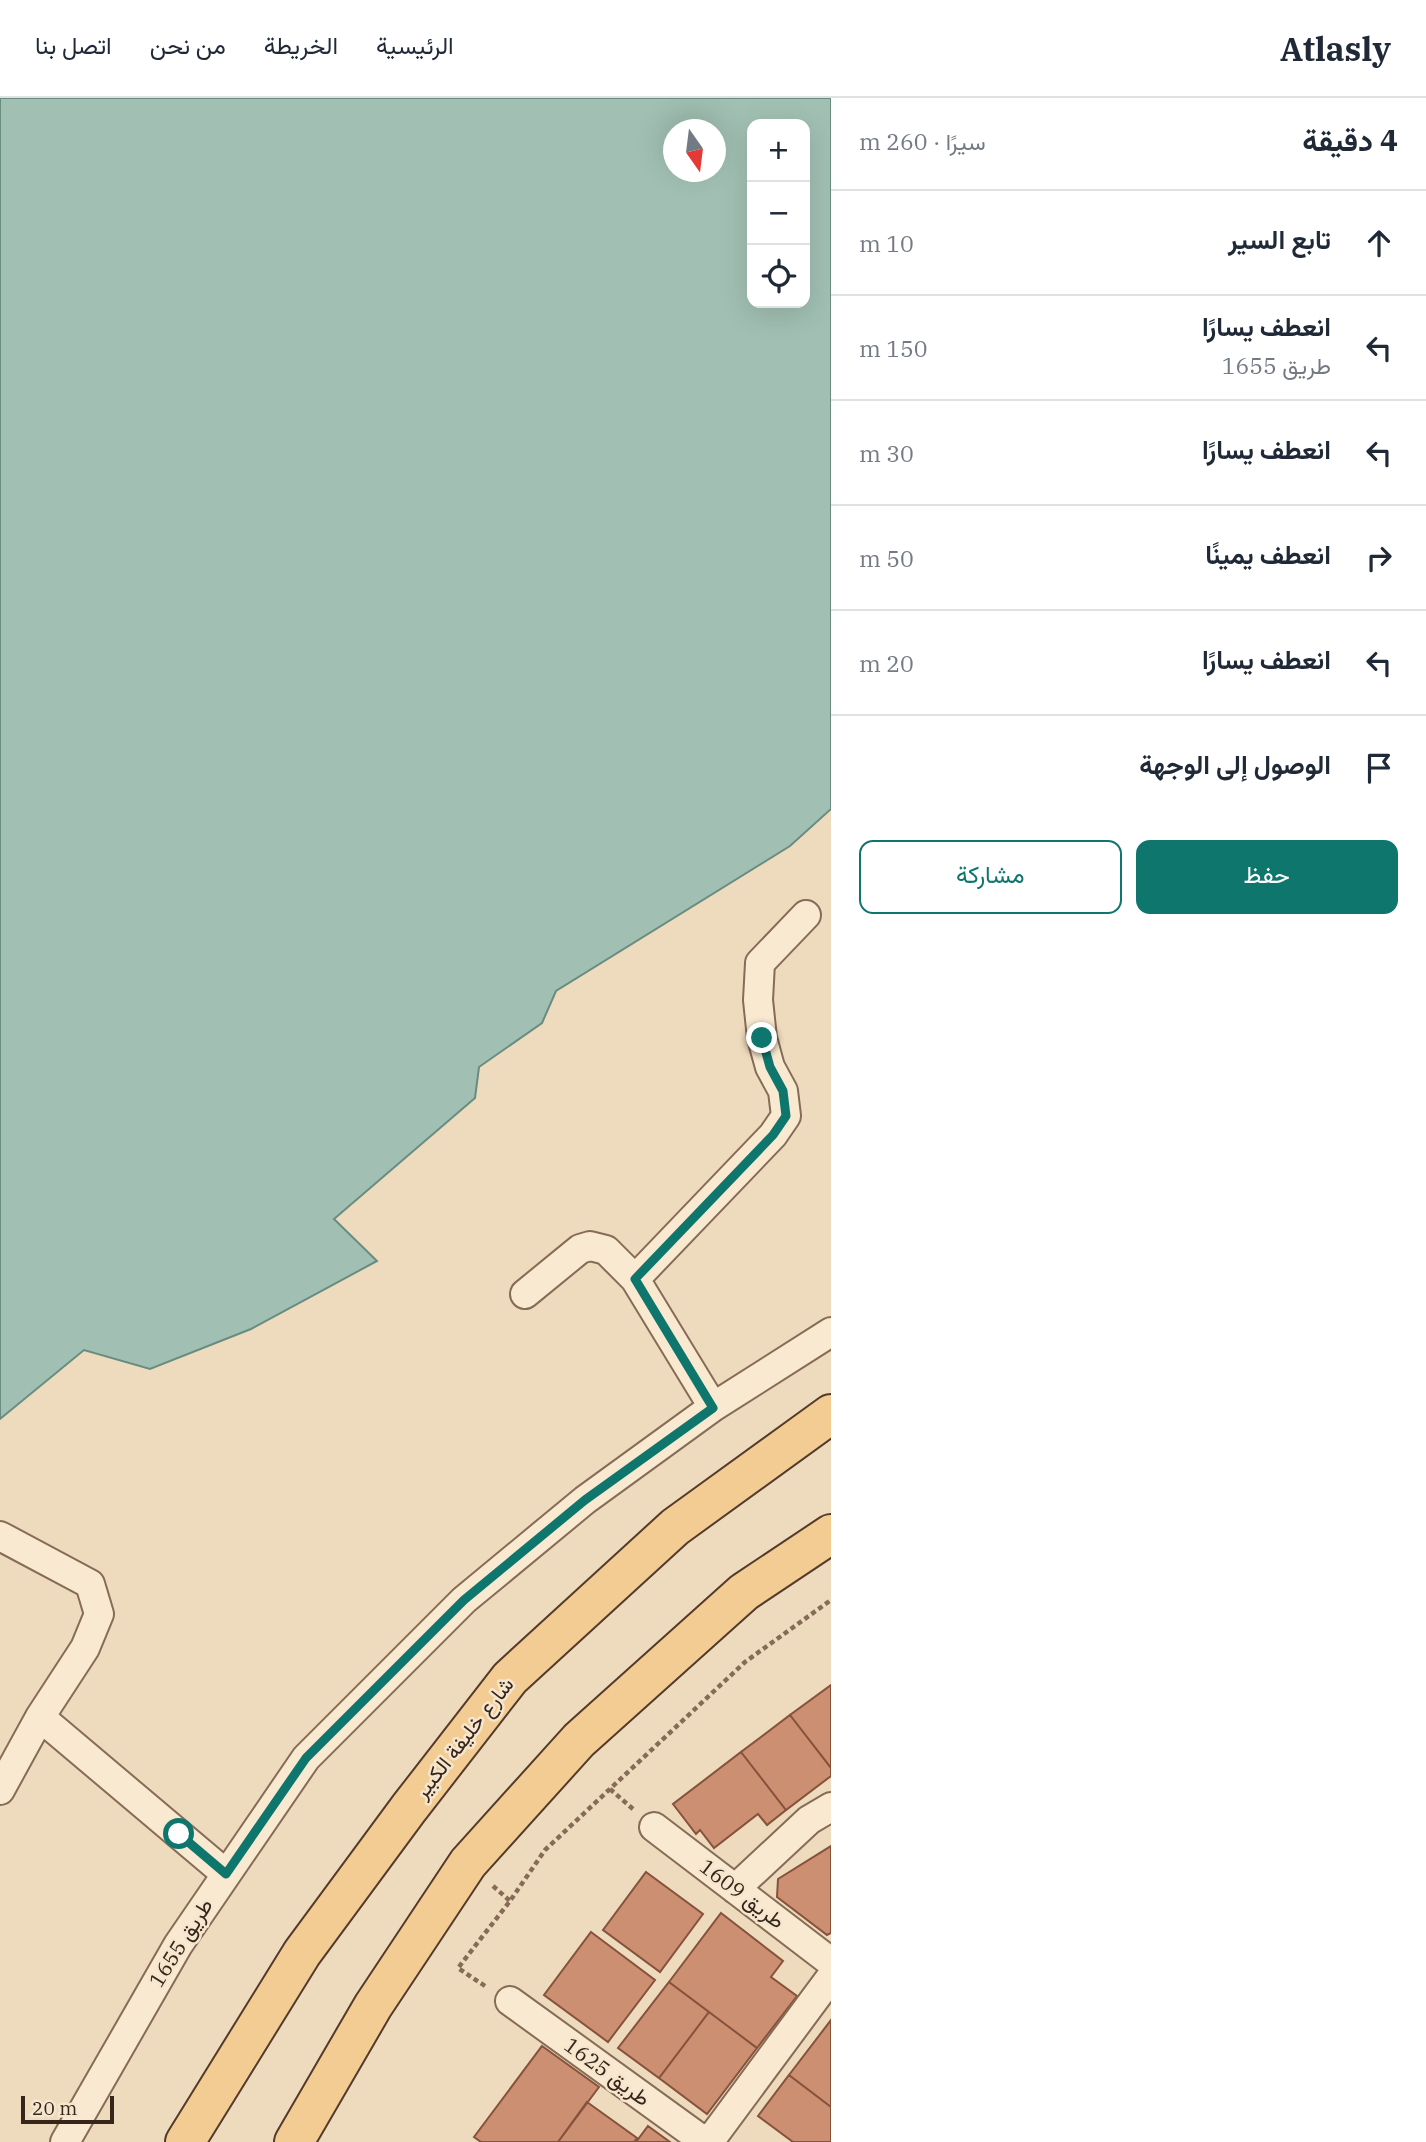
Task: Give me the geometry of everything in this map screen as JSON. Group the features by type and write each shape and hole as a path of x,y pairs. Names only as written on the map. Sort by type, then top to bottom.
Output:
{"main road":[{"name":"شارع خليفة الكبير","path":"185,2142 302,1953 409,1808 510,1678 675,1527 831,1414"},
{"path":"294,2142 373,2007 468,1863 579,1740 744,1592 831,1534"}],"street":[{"path":"635,1279 773,1135 786,1116 783,1091 770,1067 762,1038 758,1000 760,963 807,915"},
{"path":"525,1294 580,1249 590,1246 606,1250 635,1279 713,1408"},
{"name":"طريق 1655","path":"65,2142 177,1945 306,1758 464,1600 585,1500 713,1408 831,1332"},
{"path":"0,1536 90,1584 99,1614 85,1648 40,1717 0,1790"},
{"path":"40,1717 226,1874"},
{"path":"734,1889 809,1820 831,1807"},
{"name":"طريق 1609","path":"654,1826 831,1962"},
{"path":"707,2142 831,1978"},
{"name":"طريق 1625","path":"510,2001 707,2142"}],"path":[{"path":"458,1968 545,1850 745,1662 831,1600"}],"shaded area":[{"path":"0,98 831,98 831,809 790,846 556,991 542,1023 479,1067 475,1098 334,1219 377,1261 251,1329 150,1369 84,1350 0,1419"}],"building":[{"path":"831,1685 831,1768 790,1715"},
{"path":"790,1715 831,1768 831,1776 786,1810 741,1752"},
{"path":"741,1752 786,1810 767,1825 758,1814 714,1848 700,1830 696,1834 673,1804"},
{"path":"831,1846 831,1933 827,1935 777,1897 778,1879"},
{"path":"646,1872 703,1914 660,1972 603,1930"},
{"path":"721,1913 783,1961 771,1977 797,1996 757,2048 669,1982"},
{"path":"591,1932 655,1980 608,2042 544,1995"},
{"path":"669,1982 709,2012 659,2078 618,2048"},
{"path":"709,2012 757,2048 707,2114 659,2078"},
{"path":"831,2020 831,2107 789,2075"},
{"path":"542,2046 599,2087 558,2142 481,2142 474,2137"},
{"path":"789,2075 831,2107 831,2142 793,2142 758,2116"},
{"path":"587,2102 637,2138 634,2142 558,2142"},
{"path":"648,2126 670,2142 636,2142"}],"route":[{"path":"179,1834 226,1874 306,1758 464,1600 585,1500 713,1408 635,1279 773,1135 786,1116 783,1091 770,1067 762,1038"}]}
